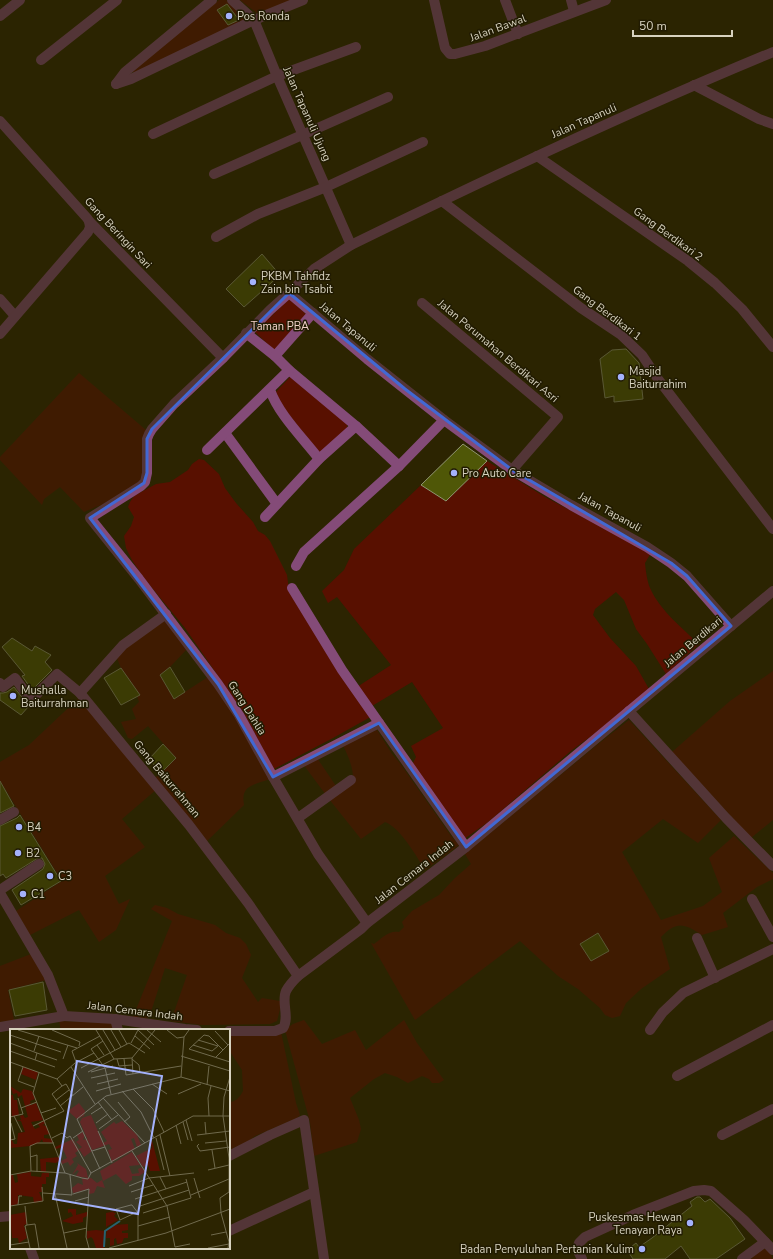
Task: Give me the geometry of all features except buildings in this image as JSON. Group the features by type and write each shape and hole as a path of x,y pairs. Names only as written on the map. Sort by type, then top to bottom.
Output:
{"street":[{"path":"0,16 20,0"},
{"path":"41,60 117,0"},
{"path":"212,0 125,72 116,84 131,79 254,20 302,0"},
{"name":"Jalan Tapanuli Ujung","path":"232,0 254,20 351,245"},
{"name":"Jalan Bawal","path":"434,0 443,42 445,48 450,54 459,54 485,46 606,0"},
{"path":"505,0 518,34"},
{"path":"571,0 574,11"},
{"path":"152,134 277,76 356,47"},
{"name":"Jalan Tapanuli","path":"731,626 687,576 671,563 647,547 512,470 444,420 289,293 314,269 351,245 537,156 694,85 773,52"},
{"path":"694,85 759,119 773,124"},
{"path":"214,174 388,97"},
{"name":"Gang Beringin Sari","path":"0,121 89,221 223,358"},
{"path":"216,237 258,214 326,187 423,142"},
{"name":"Gang Berdikari 2","path":"537,156 688,261 742,309 773,347"},
{"name":"Gang Berdikari 1","path":"442,201 581,308 620,334 642,355 658,379 773,529"},
{"path":"0,334 88,232 90,227 89,221"},
{"path":"223,358 246,333 289,293"},
{"path":"0,299 15,316"},
{"name":"Jalan Perumahan Berdikari Asri","path":"422,303 558,417 512,470"},
{"path":"275,356 313,313"},
{"path":"246,333 356,426 399,466"},
{"name":"Gang Dahlia","path":"223,358 174,404 152,429 147,439 147,473 145,482 90,518 139,578 218,684 239,715 318,854 367,924"},
{"path":"207,450 289,370"},
{"path":"270,390 274,400 283,414 320,459"},
{"path":"296,566 306,551 399,466 444,420"},
{"path":"265,517 320,459 356,426"},
{"path":"225,433 277,504"},
{"path":"292,588 342,670 466,846"},
{"name":"Jalan Berdikari","path":"629,711 773,591"},
{"path":"80,693 123,645 166,614"},
{"name":"Gang Baiturrahman","path":"0,683 3,687 15,678 31,700 57,674 80,693 189,825 248,903 298,976"},
{"path":"629,711 726,818 773,866"},
{"name":"Jalan Cemara Indah","path":"230,1031 275,1031 282,1028 285,1023 284,996 290,984 298,976 361,929 466,846 629,711"},
{"path":"273,777 379,723"},
{"path":"298,818 351,780"},
{"path":"0,820 14,812"},
{"path":"0,890 40,864"},
{"path":"0,893 48,975 64,1016"},
{"path":"752,899 773,937"},
{"path":"696,938 715,978"},
{"path":"650,1030 663,1012 684,993 773,948"},
{"name":"Jalan Cemara Indah","path":"0,1027 64,1016 115,1018 185,1029"},
{"path":"115,1018 118,1029"},
{"path":"678,1076 773,1025"},
{"path":"722,1135 773,1109"},
{"path":"230,1155 304,1120 324,1259"},
{"path":"582,1259 577,1249 579,1243 585,1237 633,1214 689,1193 704,1190 711,1192 744,1220 773,1250"},
{"path":"230,1232 314,1192"},
{"path":"0,1217 10,1216"},
{"path":"742,1259 764,1242"},
{"path":"30,1249 34,1259"}],"highlighted area":[{"path":"289,293 405,389 512,470 671,563 687,576 731,626 466,847 379,723 273,777 218,684 90,518 144,483 147,473 147,439 152,429"}],"green space":[{"path":"219,0 226,0 247,21 139,72 131,72"},
{"path":"240,0 292,0 260,14"},
{"name":"Taman PBA","path":"289,299 307,315 275,351 255,332"},
{"path":"79,373 146,430 144,480 106,504 84,512 60,487 44,499 42,505 0,460 0,457"},
{"path":"291,376 347,424 347,429 319,453 276,398 275,393"},
{"path":"199,459 204,460 219,474 225,488 236,503 253,522 258,531 265,535 270,541 287,575 289,590 374,715 274,769 241,708 185,628 144,578 126,548 124,536 131,526 134,517 128,507 134,496 156,484 170,482 188,470 192,464"},
{"path":"487,461 545,497 651,553 645,563 651,590 666,612 699,644 666,674 636,629 624,600 616,592 595,609 593,615 610,638 636,666 649,689 572,750 488,822 464,839 412,765 416,757 411,746 443,728 412,682 372,706 357,687 391,665 337,597 328,603 322,591 344,570 354,549 421,485 446,501"},
{"path":"164,619 187,649 160,675 174,699 208,677 234,714 270,779 250,786 244,793 244,805 206,842 155,778 176,758 148,726 132,739 128,738 121,722 136,719 132,709 139,702 137,696 139,694 121,668 116,656"},
{"path":"773,671 773,820 751,838 672,752 730,701"},
{"path":"81,696 157,789 122,819 145,847 105,876 119,904 130,899 116,930 99,942 79,910 30,935 16,911 62,881 2,784 0,785 0,762 29,745"},
{"path":"629,720 721,820 698,843 663,819 622,852 661,920 703,906 722,892 709,858 734,836 773,873 773,879 757,887 723,913 728,927 702,935 686,926 677,926 661,937 670,969 641,989 626,1003 620,1016 612,1018 605,1015 600,1008 578,989 558,976 520,941 415,1020 371,943 374,944 389,933 399,932 404,927 402,922 412,911 439,895 471,864 465,854"},
{"path":"377,730 392,754 459,845 425,870 413,850 402,836 391,825 385,822 361,839 303,764 317,758 336,786 353,783 352,768 343,745"},
{"path":"155,905 167,908 178,914 215,925 226,933 240,938 246,944 251,955 242,978 258,1002 262,998 280,1001 277,1021 270,1024 202,1025 171,1021 187,975 165,968 149,1018 133,1017 172,921 151,909"},
{"path":"31,954 46,980 8,990 14,1020 0,1022 0,966"},
{"path":"304,1020 322,1044 355,1030 366,1050 404,1020 417,1043 444,1080 439,1083 432,1083 429,1079 422,1076 408,1083 385,1073 374,1079 350,1098 361,1129 357,1142 314,1156 310,1122 285,1030 293,1024"},
{"path":"59,1021 111,1023 114,1029 61,1029"},
{"path":"281,1032 296,1103 300,1115 297,1118 255,1136 247,1142 230,1150 230,1102 238,1099 243,1091 242,1070 230,1052 230,1034"},
{"path":"760,1250 769,1250 773,1259 751,1259"}],"place":[{"name":"Pos Ronda","path":"229,16"},
{"name":"PKBM Tahfidz Zain bin Tsabit","path":"253,282"},
{"name":"Masjid Baiturrahim","path":"621,377"},
{"name":"Pro Auto Care","path":"454,473"},
{"name":"Mushalla Baiturrahman","path":"13,696"},
{"name":"B4","path":"19,827"},
{"name":"B2","path":"18,853"},
{"name":"C3","path":"50,876"},
{"name":"C1","path":"23,894"},
{"name":"Puskesmas Hewan Tenayan Raya","path":"690,1223"},
{"name":"Badan Penyuluhan Pertanian Kulim","path":"642,1249"}]}
